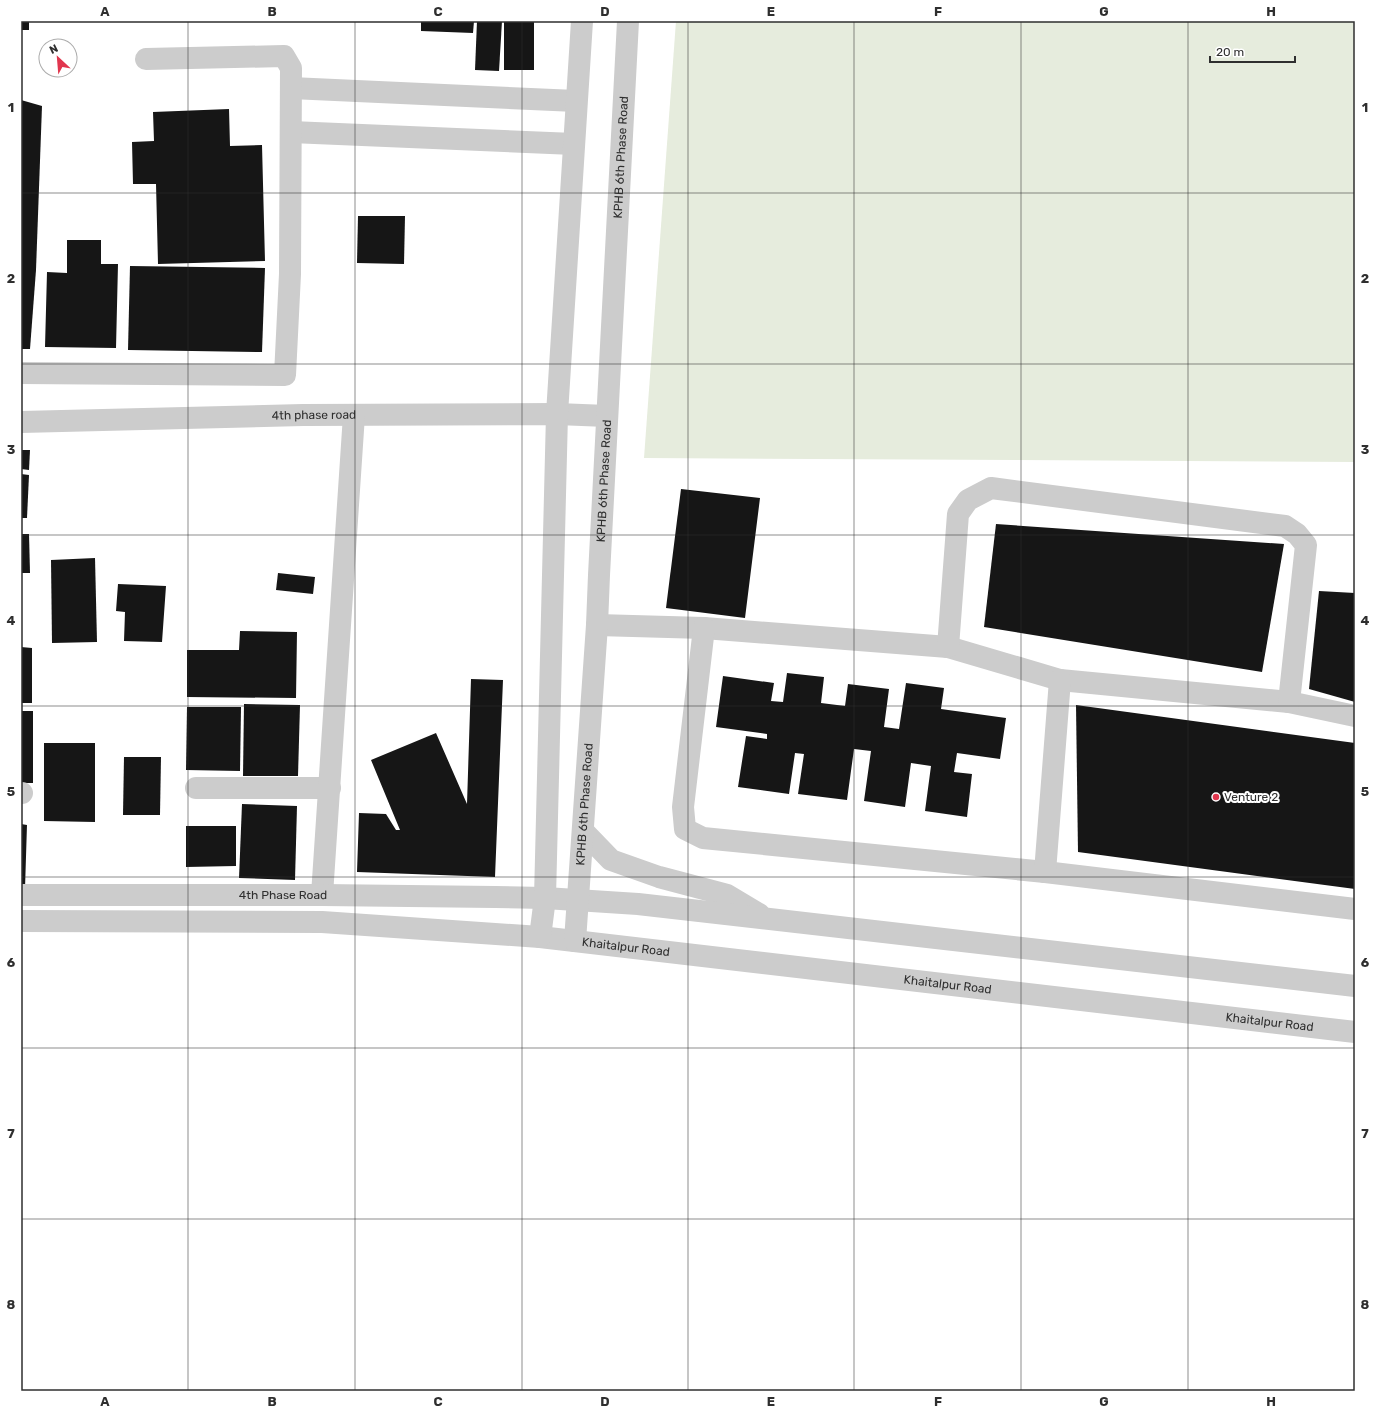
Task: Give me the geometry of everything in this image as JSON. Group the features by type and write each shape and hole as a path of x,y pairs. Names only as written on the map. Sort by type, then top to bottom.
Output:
{"street":[{"path":"21,921 322,922 540,937 545,898 557,414 582,21"},
{"name":"KPHB 6th Phase Road","path":"575,941 597,625 628,21"},
{"path":"21,373 285,374 290,274 291,68 284,56 146,59"},
{"path":"291,88 576,101"},
{"path":"291,132 574,144"},
{"name":"4th phase road","path":"21,422 303,415 557,414 607,416"},
{"path":"322,895 354,415"},
{"path":"948,647 958,514 968,500 991,488 1285,526 1298,534 1306,545 1289,702"},
{"path":"597,625 704,628 948,647 1060,680 1289,702 1355,716"},
{"path":"704,628 683,807 685,829 703,838 1045,872 1355,909"},
{"path":"1045,872 1060,680"},
{"path":"196,788 330,788"},
{"path":"583,831 611,860 659,877 727,896 767,919"},
{"name":"4th Phase Road","path":"21,895 322,895 545,898"},
{"path":"545,898 638,904 1355,986"},
{"name":"Khaitalpur Road","path":"540,937 1355,1032"}],"green space":[{"path":"676,21 1355,21 1355,462 644,458"}],"building":[{"path":"21,21 29,21 29,30 21,30"},
{"path":"421,21 474,21 473,33 421,31"},
{"path":"477,21 502,21 499,71 475,70"},
{"path":"504,21 534,21 534,70 504,70"},
{"path":"21,100 42,106 36,270 30,349 21,349"},
{"path":"229,109 230,146 262,145 265,261 158,264 156,184 133,184 132,142 154,141 153,112"},
{"path":"358,216 405,216 404,264 357,263"},
{"path":"67,240 101,240 101,264 118,264 116,348 45,347 47,272 67,273"},
{"path":"130,266 265,268 262,352 128,350"},
{"path":"21,450 30,450 29,470 21,469"},
{"path":"21,474 29,475 27,518 21,518"},
{"path":"681,489 760,498 745,618 666,608"},
{"path":"996,524 1284,544 1262,672 984,627"},
{"path":"21,534 29,534 30,573 21,573"},
{"path":"95,558 97,642 52,643 51,560"},
{"path":"278,573 315,577 313,594 276,590"},
{"path":"118,584 166,586 162,642 124,641 125,612 116,611"},
{"path":"1319,591 1355,593 1355,702 1309,689"},
{"path":"240,631 297,632 296,698 187,697 187,650 239,650"},
{"path":"21,647 32,648 32,703 21,703"},
{"path":"787,673 824,677 821,703 845,706 848,684 889,689 884,727 899,729 906,683 944,688 941,709 1006,718 1000,759 957,753 954,772 972,774 967,817 925,811 931,766 911,763 905,807 864,801 871,751 854,749 847,800 798,794 804,754 795,753 789,794 738,787 746,736 767,739 767,734 716,727 723,676 774,683 771,701 783,702"},
{"path":"471,679 503,680 495,877 357,872 359,813 386,814 396,830 400,830 371,760 436,733 467,804"},
{"path":"244,704 300,705 298,776 243,776"},
{"name":"Venture 2","path":"1076,705 1355,743 1355,889 1078,852"},
{"path":"187,707 241,707 240,771 186,770"},
{"path":"21,711 33,711 33,783 21,783"},
{"path":"44,743 95,743 95,822 44,821"},
{"path":"124,757 161,757 160,815 123,815"},
{"path":"242,804 297,806 295,880 239,878"},
{"path":"21,824 27,825 25,888 21,887"},
{"path":"186,826 236,826 236,866 186,867"}],"place":[{"name":"Venture 2","path":"1216,797"}]}
